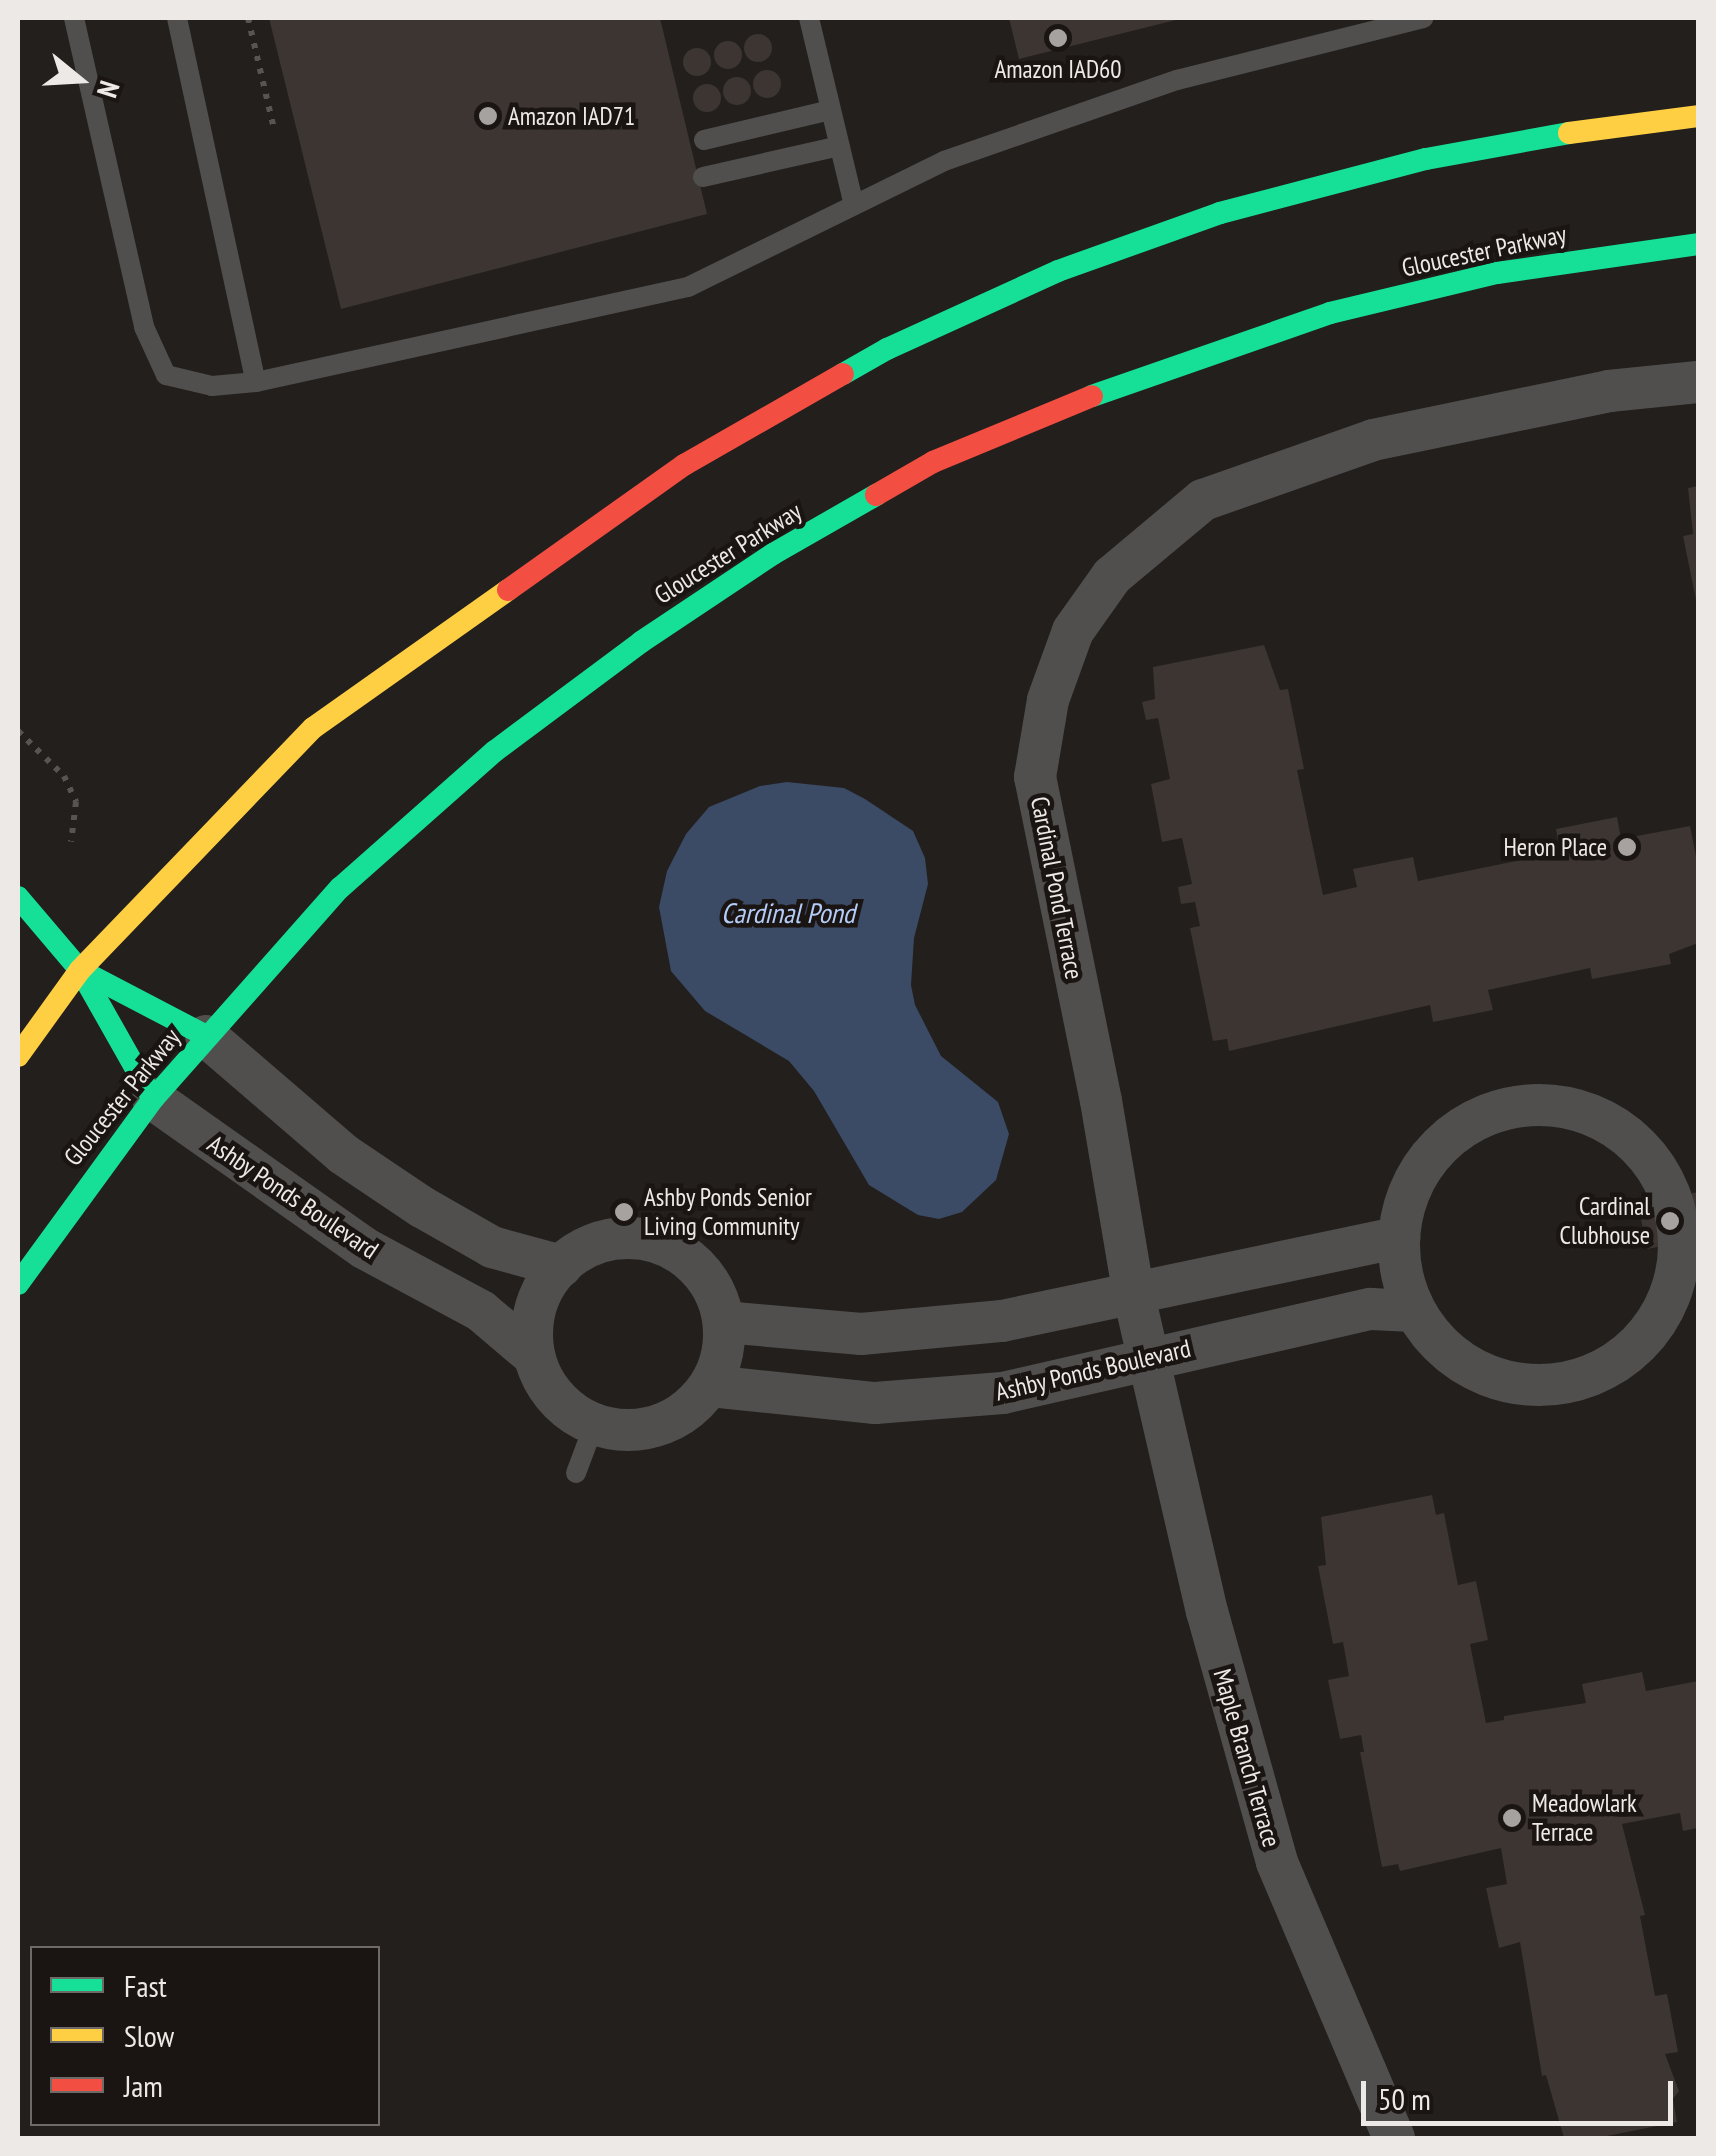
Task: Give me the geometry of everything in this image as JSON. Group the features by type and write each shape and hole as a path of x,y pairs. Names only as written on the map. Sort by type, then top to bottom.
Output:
{"main road":[{"path":"18,1056 80,970 313,728 684,464 887,348 1058,271 1220,212 1426,160 1610,126 1698,116"},
{"name":"Gloucester Parkway","path":"18,1284 153,1099 340,888 495,752 641,642 740,576 933,462 1133,379 1330,313 1498,273 1698,244"},
{"path":"18,897 80,970 153,1099"},
{"path":"80,970 206,1036"}],"street":[{"name":"Cardinal Pond Terrace","path":"1147,1362 1101,1101 1035,776 1048,700 1072,631 1112,576 1203,500 1373,440 1610,391 1698,382"},
{"path":"206,1036 343,1154 422,1207 492,1247 560,1266"},
{"name":"Ashby Ponds Boulevard","path":"153,1099 364,1248 481,1311 534,1356 556,1398 594,1425"},
{"path":"1541,1103 1583,1110 1622,1130 1652,1159 1672,1198 1680,1240 1675,1282 1658,1322 1629,1354 1592,1376 1550,1386 1507,1383 1470,1368 1438,1343 1414,1310 1402,1275 1398,1237 1407,1195 1428,1158 1472,1122 1498,1109 1541,1103"},
{"path":"724,1322 861,1334 1002,1321 1398,1237"},
{"path":"534,1356 536,1308 560,1266 596,1244 617,1238 660,1243 688,1259 709,1282 724,1322 722,1355 710,1386 690,1408 664,1424 641,1430 594,1425"},
{"name":"Ashby Ponds Boulevard","path":"710,1386 875,1403 1003,1393 1371,1309 1414,1310"},
{"name":"Maple Branch Terrace","path":"1147,1362 1234,1717 1277,1862 1394,2138"}],"lane":[{"path":"74,18 144,327 166,376 212,386 256,382 688,287 944,161 1177,80 1424,18"},
{"path":"178,18 256,382"},
{"path":"809,18 854,205"},
{"path":"704,140 832,110"},
{"path":"703,177 840,146"},
{"path":"576,1473 594,1425"}],"path":[{"path":"248,18 273,125"},
{"path":"18,730 64,776 76,802 71,842"}],"water":[{"name":"Cardinal Pond","path":"787,782 844,788 865,799 913,831 925,858 928,884 914,938 911,985 915,1005 941,1056 998,1102 1009,1134 996,1180 962,1212 939,1219 918,1215 869,1185 814,1091 789,1061 705,1011 671,971 659,907 667,871 686,834 709,807 760,786"}],"building":[{"name":"Amazon IAD71","path":"269,18 660,18 707,214 341,309"},
{"name":"Amazon IAD60","path":"1009,18 1179,18 1180,19 1019,59"},
{"path":"758,34 768,38 772,48 768,58 758,62 748,58 744,48 748,38"},
{"path":"728,41 738,45 742,55 738,65 728,69 718,65 714,55 718,45"},
{"path":"697,48 707,52 711,62 707,72 697,76 687,72 683,62 687,52"},
{"path":"767,70 777,74 781,84 777,94 767,98 757,94 753,84 757,74"},
{"path":"737,77 747,81 751,91 747,101 737,105 727,101 723,91 727,81"},
{"path":"707,84 717,88 721,98 717,108 707,112 697,108 693,98 697,88"},
{"path":"1698,486 1697,605 1683,536 1693,534 1688,488"},
{"name":"Heron Place","path":"1264,645 1280,690 1288,689 1304,769 1297,770 1323,895 1357,887 1353,869 1413,857 1418,881 1560,852 1556,829 1617,817 1621,839 1690,826 1698,866 1698,943 1669,954 1671,964 1592,979 1590,968 1488,990 1493,1010 1433,1022 1430,1005 1229,1051 1227,1039 1213,1041 1190,928 1200,926 1195,902 1181,904 1178,887 1192,884 1182,838 1162,842 1151,784 1170,779 1158,718 1146,720 1142,702 1155,699 1153,667"},
{"name":"Cardinal Clubhouse","path":"1698,1192 1698,1239 1647,1249 1638,1204"},
{"name":"Meadowlark Terrace","path":"1432,1495 1436,1515 1444,1513 1458,1585 1476,1581 1488,1640 1470,1644 1486,1723 1504,1720 1504,1716 1586,1703 1582,1684 1642,1672 1646,1691 1698,1681 1698,1828 1683,1831 1680,1813 1622,1824 1645,1915 1640,1916 1655,1996 1667,1994 1678,2052 1665,2054 1679,2091 1673,2099 1677,2122 1597,2138 1564,2138 1546,2075 1542,2076 1520,1942 1499,1948 1486,1888 1507,1884 1501,1848 1400,1871 1398,1864 1382,1867 1360,1752 1364,1752 1361,1735 1340,1739 1328,1680 1349,1676 1343,1642 1333,1644 1318,1566 1326,1565 1321,1517"}],"traffic: fast":[{"path":"843,374 887,349 1058,271 1220,213 1426,159 1569,133"},
{"path":"1092,396 1330,313 1497,273 1698,244"},
{"path":"18,1284 153,1099 340,888 495,751 641,642 773,554 876,495"},
{"path":"18,897 80,970 153,1099"},
{"path":"80,970 206,1036"}],"traffic: slow":[{"path":"1569,133 1698,116"},
{"path":"18,1056 80,970 313,728 508,590"}],"traffic: jam":[{"path":"508,590 684,465 843,374"},
{"path":"876,495 933,462 1092,396"}],"place":[{"name":"Amazon IAD60","path":"1058,38"},
{"name":"Amazon IAD71","path":"488,116"},
{"name":"Heron Place","path":"1627,847"},
{"name":"Ashby Ponds Senior Living Community","path":"624,1212"},
{"name":"Cardinal Clubhouse","path":"1670,1221"},
{"name":"Meadowlark Terrace","path":"1512,1818"}]}
